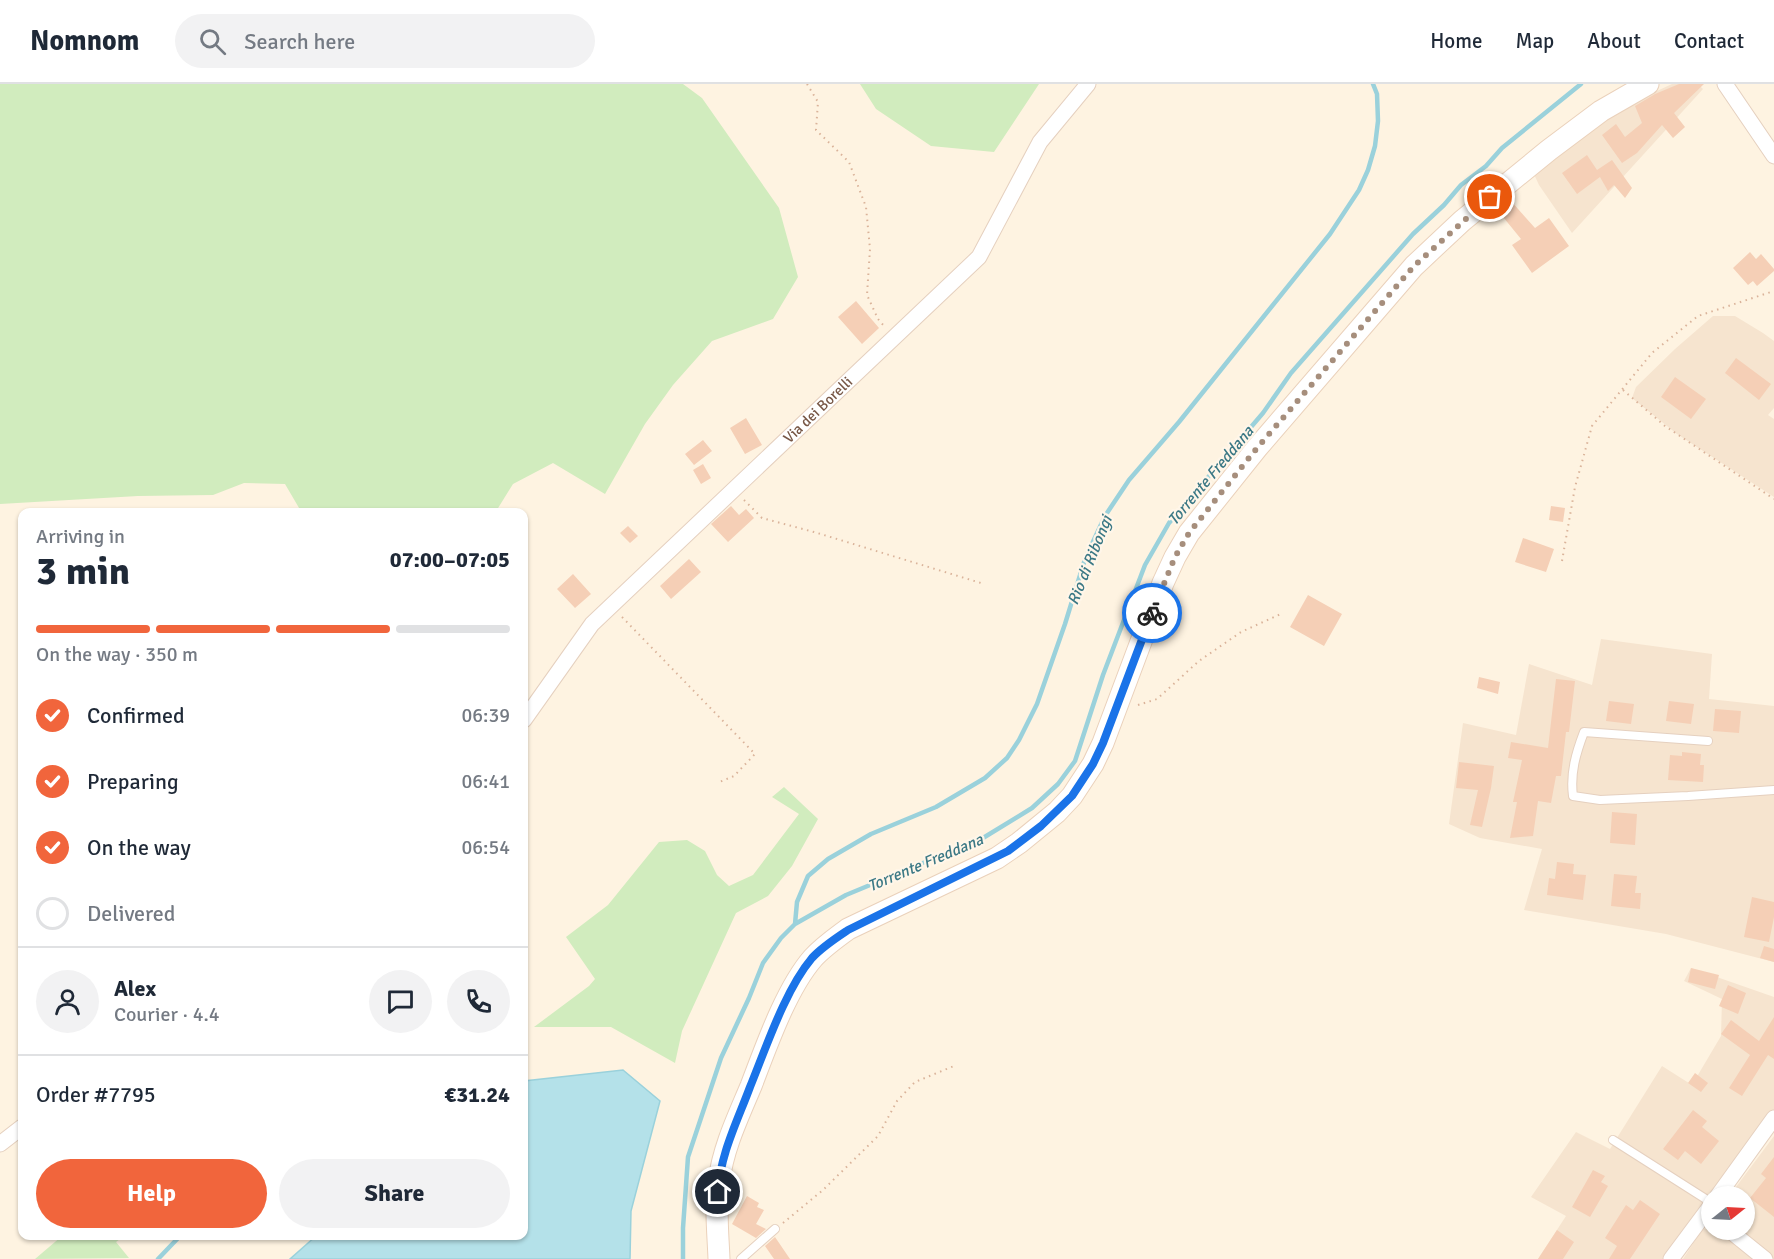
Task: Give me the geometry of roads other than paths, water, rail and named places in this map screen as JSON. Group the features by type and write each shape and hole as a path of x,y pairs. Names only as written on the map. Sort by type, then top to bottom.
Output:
{"main road":[{"path":"719,1259 717,1210 724,1153 763,1055 792,989 802,973 820,952 848,930 997,858 1020,843 1072,796 1103,743 1163,583 1175,557 1189,533 1257,448 1414,266 1504,185 1601,111 1648,84"}],"street":[{"name":"Via dei Borelli","path":"528,714 592,624 979,257 1040,142 1088,84"},
{"path":"1725,84 1774,156"},
{"path":"1725,1186 1774,1118"},
{"path":"0,1144 18,1129"},
{"path":"1671,1259 1701,1221"},
{"path":"1741,1240 1765,1259"}],"lane":[{"path":"1708,741 1584,732 1575,754 1571,783 1573,796 1600,800 1774,790"},
{"path":"1613,1140 1701,1203"},
{"path":"741,1259 775,1229"}],"water":[{"path":"623,1070 660,1101 631,1211 630,1259 290,1259 311,1240 528,1240 528,1081"}],"waterway":[{"name":"Rio di Ribongi","path":"795,924 797,902 808,876 828,859 871,834 936,807 985,778 1007,758 1037,704 1085,559 1105,516 1129,480 1179,422 1330,234 1359,190 1375,146 1378,121 1377,94 1373,84"},
{"name":"Torrente Freddana","path":"683,1259 688,1157 721,1058 763,963 781,938 795,924 846,895 983,838 1032,808 1058,784 1075,761 1103,675 1145,565 1169,523 1263,413 1291,373 1413,234 1444,205 1461,185 1486,166 1502,148 1581,84"},
{"path":"158,1259 176,1240"}]}
